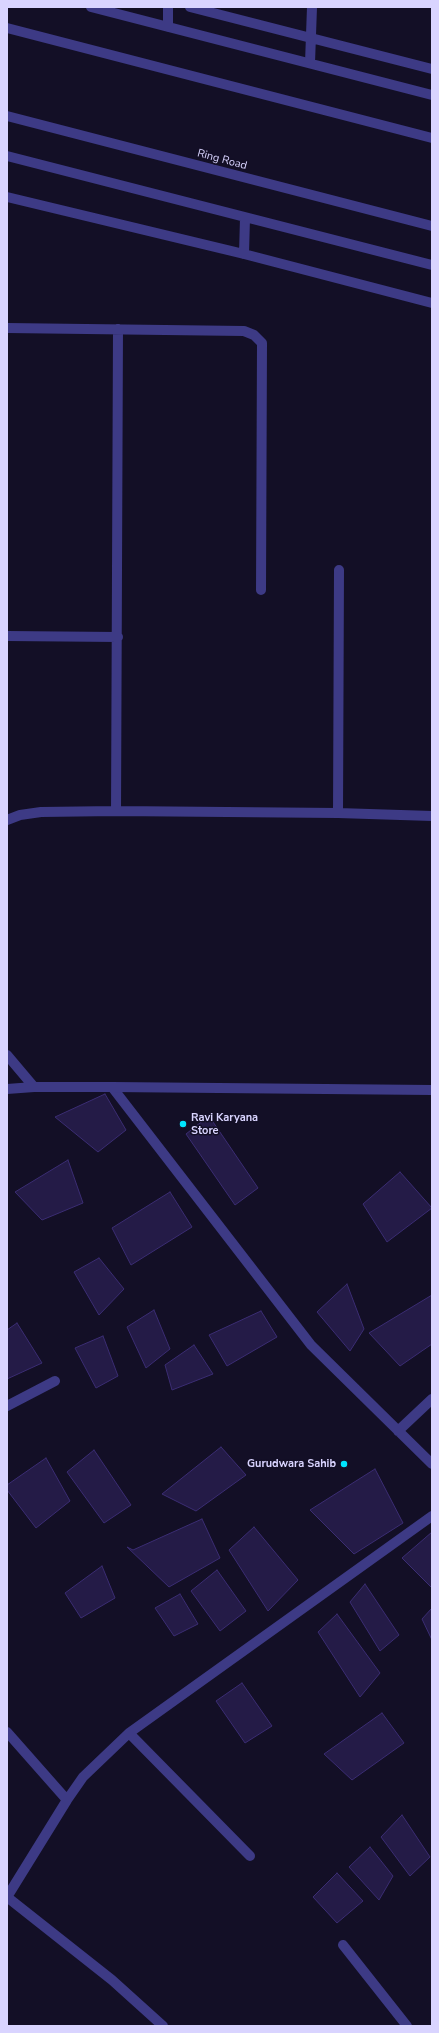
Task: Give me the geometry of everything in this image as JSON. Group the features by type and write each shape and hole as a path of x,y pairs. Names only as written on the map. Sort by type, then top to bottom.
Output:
{"street":[{"path":"91,7 432,96"},
{"path":"168,7 168,27"},
{"path":"190,7 432,69"},
{"path":"310,63 312,7"},
{"path":"7,28 432,138"},
{"name":"Ring Road","path":"7,116 432,226"},
{"path":"7,156 432,265"},
{"path":"7,197 244,254 432,303"},
{"path":"244,254 245,218"},
{"path":"7,328 244,331 254,334 262,342 261,590"},
{"path":"116,811 118,637 118,329"},
{"path":"338,813 339,570"},
{"path":"7,636 118,637"},
{"path":"7,820 20,815 41,812 116,811 338,813 432,816"},
{"path":"7,1055 34,1087"},
{"path":"7,1089 34,1087 112,1087 432,1090"},
{"path":"112,1087 311,1345 432,1464"},
{"path":"7,1406 55,1381"},
{"path":"398,1431 432,1399"},
{"path":"163,2026 112,1980 7,1897 67,1800 83,1777 129,1733 432,1516"},
{"path":"7,1732 67,1800"},
{"path":"129,1733 250,1856"},
{"path":"343,1945 407,2026"}],"building":[{"path":"105,1094 126,1130 98,1152 55,1117"},
{"path":"209,1116 258,1188 235,1205 186,1134"},
{"path":"68,1160 83,1203 42,1220 15,1192"},
{"path":"400,1172 432,1208 387,1242 363,1204"},
{"path":"170,1192 192,1227 131,1265 112,1228"},
{"path":"99,1258 124,1289 99,1315 74,1272"},
{"path":"347,1284 364,1329 350,1351 317,1312"},
{"path":"432,1295 432,1344 400,1366 369,1333"},
{"path":"154,1310 170,1349 146,1368 127,1327"},
{"path":"261,1311 277,1337 227,1366 209,1335"},
{"path":"17,1323 42,1363 7,1379 7,1330"},
{"path":"103,1336 118,1376 96,1388 75,1348"},
{"path":"194,1345 213,1374 172,1390 165,1365"},
{"path":"221,1447 246,1475 196,1511 162,1494"},
{"path":"94,1450 131,1505 104,1523 67,1472"},
{"path":"46,1458 70,1501 36,1528 7,1490 7,1485"},
{"path":"375,1469 403,1523 354,1554 310,1510"},
{"path":"202,1519 220,1558 169,1587 127,1547 133,1550"},
{"path":"254,1527 298,1580 268,1611 229,1550"},
{"path":"432,1532 432,1588 402,1558"},
{"path":"102,1566 115,1598 81,1618 65,1593"},
{"path":"217,1570 246,1611 220,1631 191,1591"},
{"path":"365,1584 399,1635 380,1651 350,1602"},
{"path":"180,1594 198,1624 174,1636 155,1608"},
{"path":"432,1608 432,1640 422,1619"},
{"path":"337,1614 380,1673 360,1697 318,1632"},
{"path":"242,1683 272,1726 245,1743 216,1701"},
{"path":"382,1713 404,1743 352,1780 324,1754"},
{"path":"402,1815 430,1857 410,1876 381,1837"},
{"path":"370,1847 393,1876 379,1900 349,1867"},
{"path":"337,1873 363,1901 337,1923 313,1897"}],"place":[{"name":"Ravi Karyana Store","path":"183,1124"},
{"name":"Gurudwara Sahib","path":"344,1464"}]}
